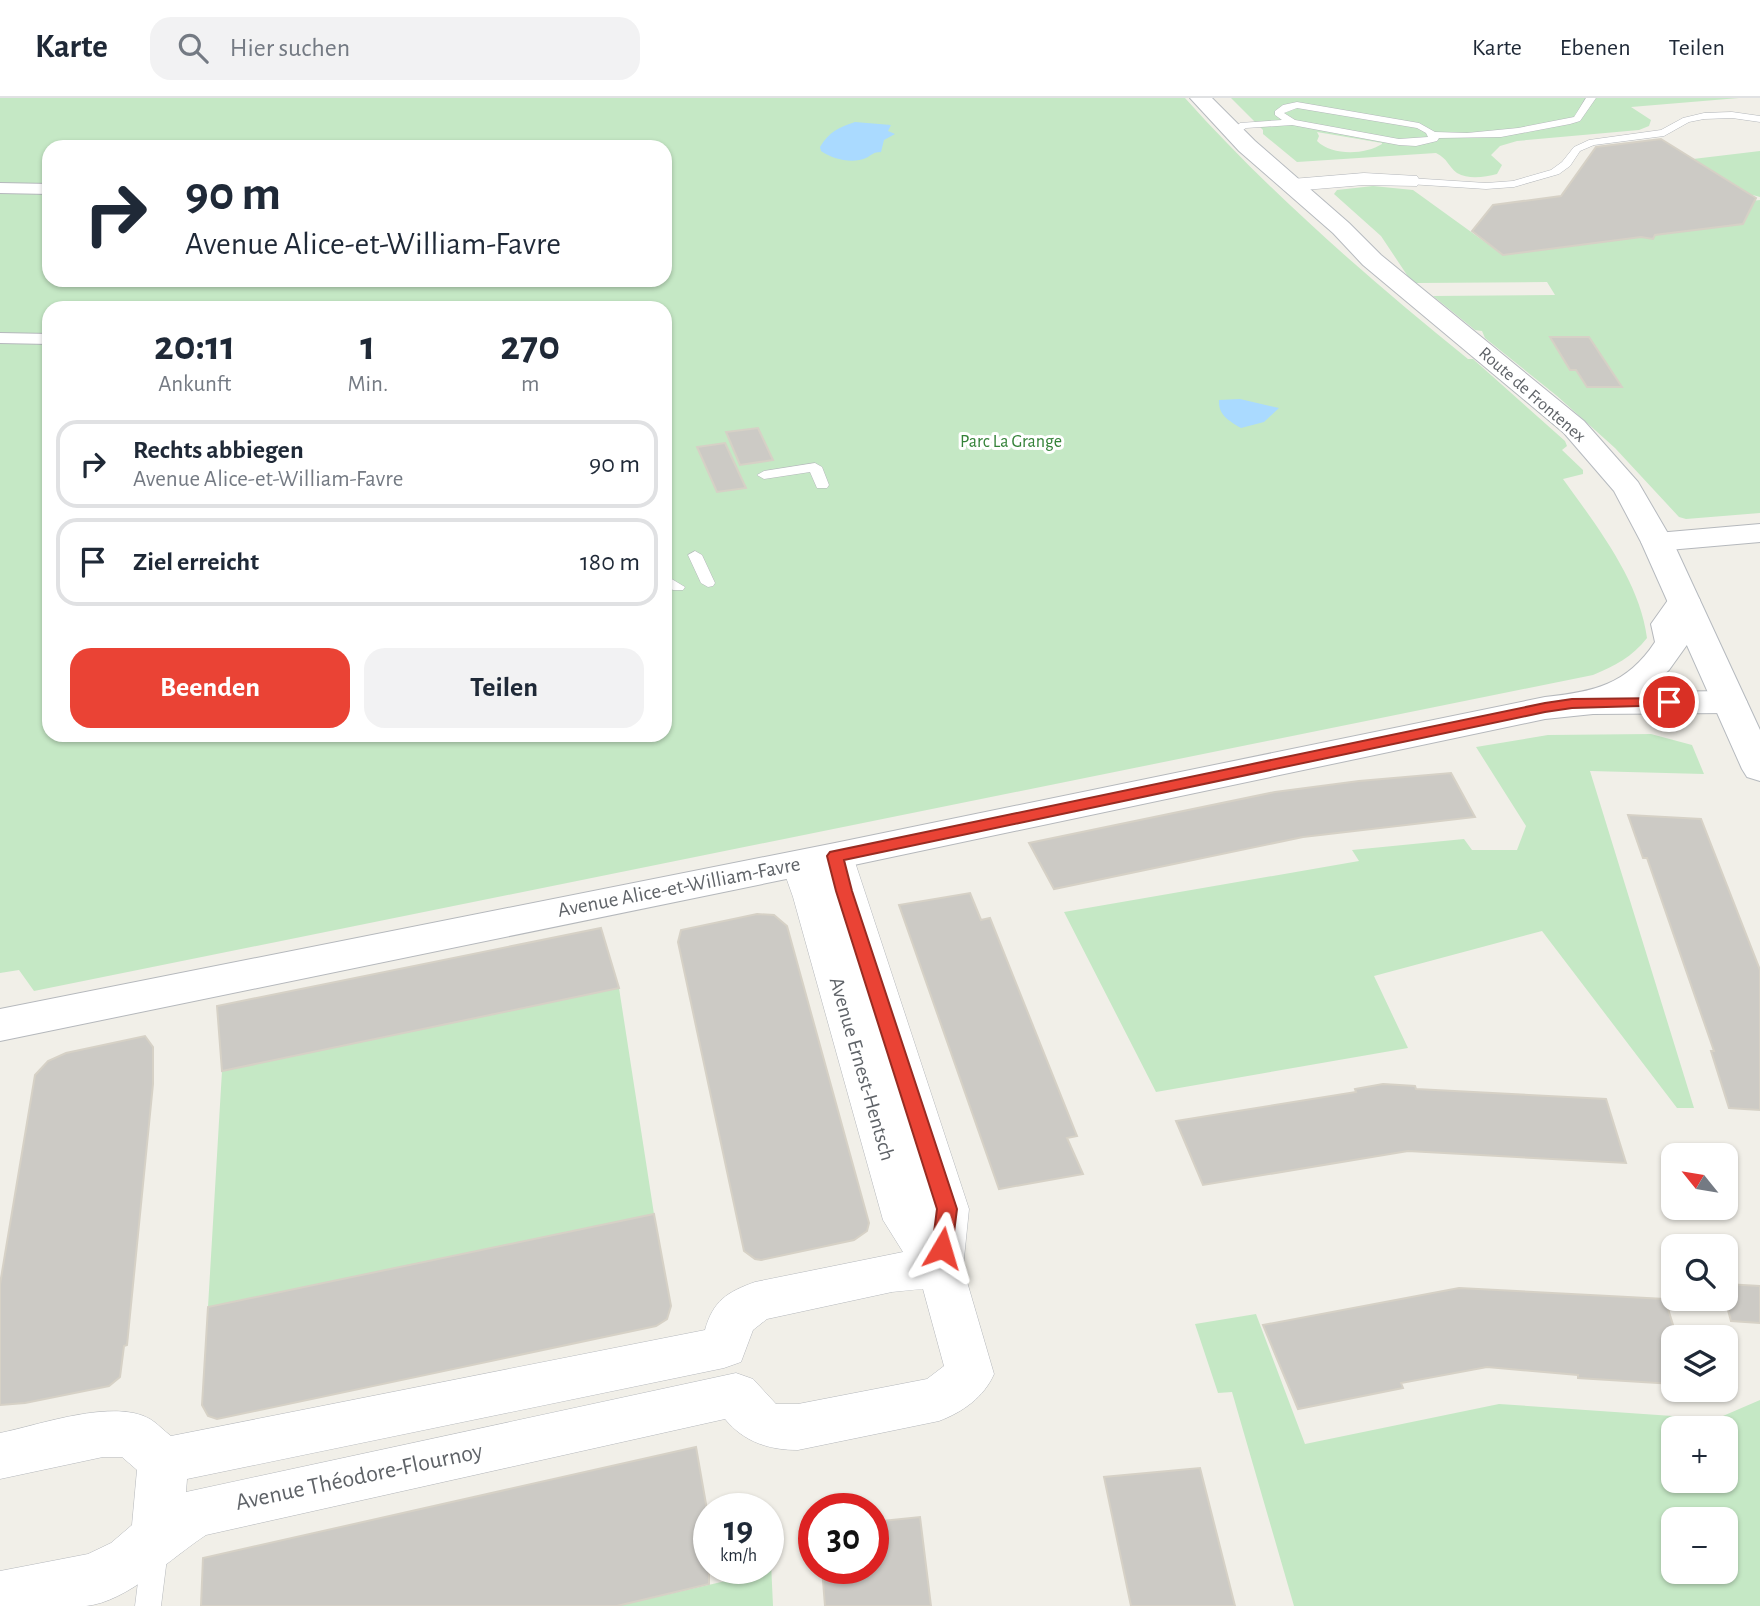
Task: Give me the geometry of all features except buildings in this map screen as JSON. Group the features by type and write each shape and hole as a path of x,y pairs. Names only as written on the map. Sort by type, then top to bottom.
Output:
{"street":[{"name":"Route de Frontenex","path":"1200,98 1406,290 1543,399 1574,427 1627,488 1657,542 1760,769"},
{"path":"1292,186 1364,178 1409,181"},
{"path":"0,188 42,189"},
{"path":"0,338 42,339"},
{"path":"1657,542 1760,533"},
{"path":"1593,703 1630,687 1653,671 1672,642 1668,624 1684,600"},
{"name":"Avenue Alice-et-William-Favre","path":"0,1025 817,860 1545,708 1593,703 1730,702"},
{"name":"Avenue Ernest-Hentsch","path":"736,1395 754,1419 774,1428 797,1427 939,1399 970,1374 940,1268 947,1209 844,891 817,860"},
{"path":"736,1395 724,1347 732,1318 755,1302 892,1272 940,1268"},
{"path":"163,1461 724,1347"},
{"name":"Avenue Théodore-Flournoy","path":"0,1597 92,1579 130,1561 157,1536 195,1513 736,1395"},
{"path":"0,1456 103,1434 132,1435 163,1461"},
{"path":"157,1536 163,1461"}],"lane":[{"path":"1227,126 1278,113 1286,107 1310,106 1419,126 1434,135 1483,135 1567,122 1577,118 1591,98"},
{"path":"1278,113 1292,122"},
{"path":"1409,181 1486,186 1514,184 1555,172 1585,144 1664,133 1686,120 1704,116 1732,115 1760,119"},
{"path":"1227,126 1292,122 1399,142 1426,142 1434,139 1434,135"},
{"path":"764,475 812,461 822,485"},
{"path":"695,555 708,583"},
{"path":"148,1606 157,1536"}],"green space":[{"name":"Parc La Grange","path":"0,98 1185,98 1251,168 1321,234 1468,359 1473,359 1565,441 1567,446 1562,450 1583,470 1583,474 1563,479 1615,554 1636,596 1643,617 1647,638 1623,660 1593,675 34,991 19,970 0,973"},
{"path":"1231,98 1739,98 1631,107 1651,120 1649,126 1639,130 1517,141 1500,146 1491,155 1502,165 1497,174 1477,177 1457,173 1436,153 1297,162 1263,134 1263,130","holes":["1317,132 1382,143 1375,148 1358,152 1340,151 1323,146 1317,141"]},
{"path":"1760,151 1760,197 1749,194 1693,159"},
{"path":"1373,186 1413,190 1503,255 1742,224 1751,201 1760,200 1760,513 1686,519 1679,517 1615,448 1557,396 1485,338 1482,331 1475,330 1433,296 1555,295 1547,282 1416,283 1409,278 1381,236 1334,194 1337,190"},
{"path":"1651,734 1692,745 1704,774 1590,771 1694,1108 1677,1108 1542,931 1374,976 1408,1048 1156,1092 1064,912 1359,861 1352,850 1464,839 1472,850 1517,850 1526,826 1476,747 1548,735"},
{"path":"619,988 654,1214 208,1307 222,1071"},
{"path":"1256,1314 1305,1444 1499,1404 1673,1416 1661,1416 1661,1493 1738,1493 1738,1416 1723,1416 1760,1400 1760,1606 1294,1606 1232,1392 1218,1393 1195,1324"},
{"path":"713,1584 772,1584 773,1606 617,1606"}],"water":[{"path":"855,122 891,125 888,131 895,134 884,140 881,152 860,160 842,160 821,151 820,147 831,134"},
{"path":"1240,399 1279,408 1264,422 1241,428 1225,417 1219,405 1219,400"}],"route":[{"path":"942,1248 947,1209 835,856 1545,708 1572,704 1669,702"}]}
